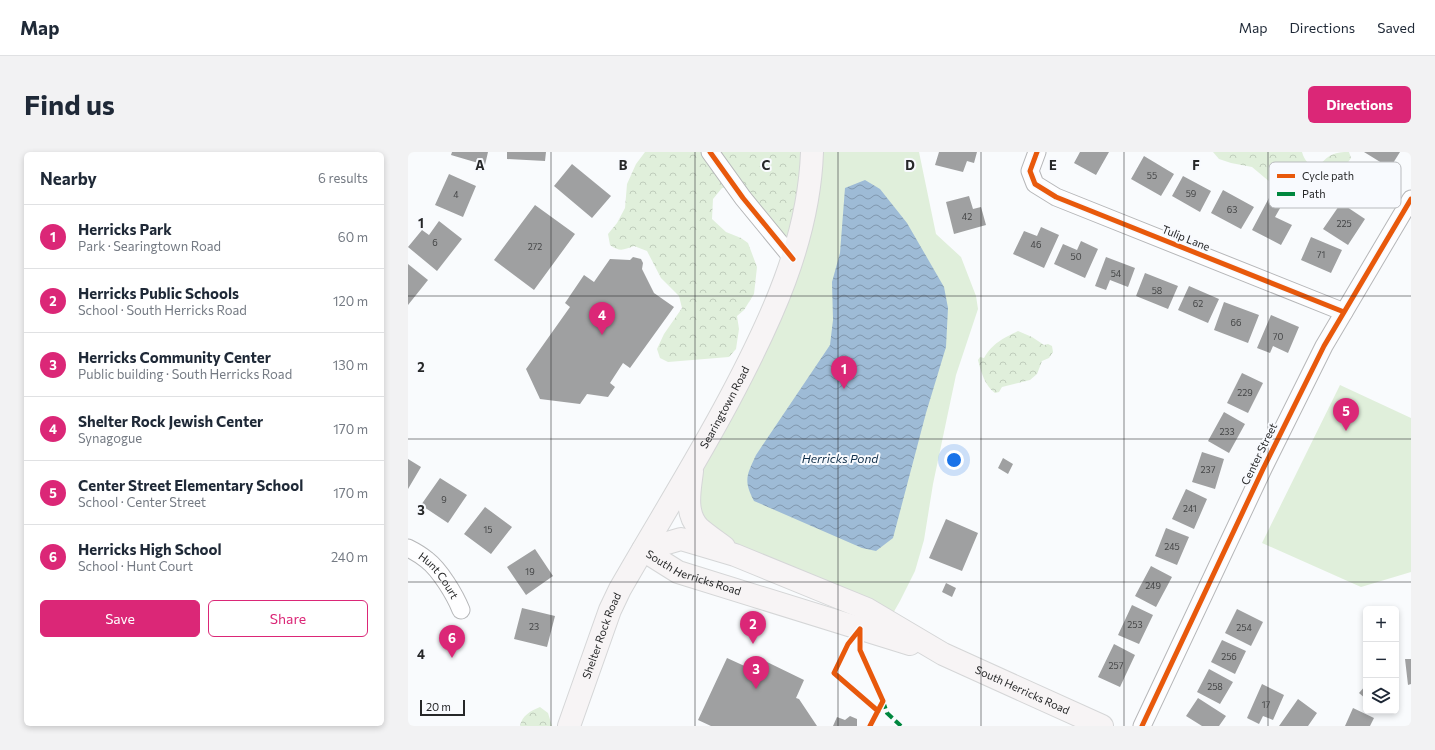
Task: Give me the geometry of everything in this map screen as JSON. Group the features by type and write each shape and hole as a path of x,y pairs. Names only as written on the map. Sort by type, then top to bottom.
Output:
{"main road":[{"name":"Searingtown Road","path":"643,550 693,465 750,360 784,282 793,259 803,222 808,197 812,152"},
{"path":"693,465 690,511 698,527 735,555"},
{"name":"South Herricks Road","path":"643,550 681,539 735,555 867,609 943,654 1102,726"},
{"name":"South Herricks Road","path":"643,550 678,572 943,654"},
{"name":"Shelter Rock Road","path":"569,726 610,610 620,589 643,550"}],"street":[{"path":"710,152 743,198 793,259"},
{"name":"Tulip Lane","path":"1037,152 1030,171 1036,184 1056,197 1344,312"},
{"name":"Center Street","path":"1142,726 1290,414 1324,346 1411,199"},
{"name":"Hunt Court","path":"408,548 427,559 433,565 455,595 461,610"}],"green space":[{"path":"645,152 812,152 793,259 734,187 722,188 713,199 712,219 726,232 741,238 748,243 757,267 754,294 744,310 737,316 739,329 736,349 729,357 668,362 660,358 657,349 664,334 682,308 679,296 661,278 647,251 634,246 624,249 616,249 610,245 608,234 617,223 625,208 627,184 636,164"},
{"path":"812,152 919,152 936,234 961,257 976,296 978,309 956,375 933,484 924,540 915,571 888,622 698,527 690,495 768,321"},
{"path":"1213,152 1302,152 1307,162 1269,162 1269,181 1252,167 1219,159"},
{"path":"1340,152 1349,152 1351,158 1349,162 1323,162 1329,156"},
{"path":"1018,331 1032,337 1044,345 1048,344 1052,346 1053,352 1049,358 1042,361 1037,374 1030,380 1002,387 999,392 995,393 986,383 978,360 980,357 984,358 998,342"},
{"path":"1340,385 1411,418 1411,572 1361,587 1262,543"},
{"path":"540,707 548,713 552,726 520,726 525,716"}],"water":[{"name":"Herricks Pond","path":"865,180 880,189 907,223 944,287 948,308 946,347 926,413 893,538 876,551 862,548 754,501 747,482 750,468 756,455 830,345 833,320 832,282 840,253 845,188"}],"building":[{"path":"452,152 488,152 485,165 451,155"},
{"path":"507,152 546,152 545,161 507,159"},
{"path":"939,152 977,152 974,163 967,161 963,172 935,165"},
{"path":"1080,152 1109,152 1096,175 1074,163"},
{"path":"1364,152 1400,152 1394,162 1380,162"},
{"path":"1144,156 1174,174 1161,196 1131,179"},
{"path":"572,164 611,196 592,218 554,186"},
{"path":"449,174 476,186 463,217 435,205"},
{"path":"1183,176 1211,191 1200,212 1172,196"},
{"path":"1223,190 1254,207 1241,229 1211,213"},
{"path":"969,196 973,209 981,207 986,225 954,234 946,202"},
{"path":"1269,198 1269,208 1280,208 1275,217 1292,225 1281,245 1252,230"},
{"path":"535,205 575,234 534,290 494,260"},
{"path":"1338,208 1348,208 1365,219 1348,245 1323,229"},
{"path":"439,221 462,239 437,271 408,247 422,230 429,235"},
{"path":"1041,227 1059,235 1044,268 1013,254 1024,231 1037,236"},
{"path":"1311,237 1342,250 1331,273 1301,260"},
{"path":"1081,241 1098,249 1085,278 1054,264 1063,244 1077,250"},
{"path":"633,257 641,259 643,263 642,269 654,293 674,307 630,368 623,363 610,383 615,387 608,397 587,394 580,404 540,399 526,369 570,307 565,303 584,275 594,282 610,259 630,260"},
{"path":"1106,257 1135,268 1128,287 1110,280 1106,290 1095,286"},
{"path":"408,264 428,280 408,305"},
{"path":"1145,273 1178,286 1168,309 1136,296"},
{"path":"1189,286 1219,299 1208,323 1178,310"},
{"path":"1224,302 1259,315 1248,343 1214,330"},
{"path":"1271,315 1299,327 1288,353 1273,346 1270,353 1257,348"},
{"path":"1242,373 1263,383 1248,413 1227,403"},
{"path":"1224,412 1245,424 1229,453 1208,441"},
{"path":"1202,452 1224,459 1215,489 1192,482"},
{"path":"1003,458 1013,464 1008,474 998,468"},
{"path":"408,459 421,467 408,489"},
{"path":"440,478 467,495 448,523 421,505"},
{"path":"1186,489 1207,499 1194,529 1172,519"},
{"path":"485,507 512,527 491,554 464,534"},
{"path":"946,519 978,533 962,571 929,558"},
{"path":"1166,528 1189,537 1177,565 1155,556"},
{"path":"535,549 553,576 526,595 507,567"},
{"path":"1151,566 1172,577 1156,607 1135,596"},
{"path":"946,583 956,588 952,597 942,592"},
{"path":"1132,605 1153,615 1139,644 1118,635"},
{"path":"522,608 555,616 547,647 514,639"},
{"path":"1237,609 1263,622 1251,646 1225,633"},
{"path":"1222,640 1246,651 1235,674 1211,662"},
{"path":"1114,644 1135,655 1120,687 1098,677"},
{"path":"727,658 762,674 767,662 804,680 796,698 799,699 817,726 711,726 698,720"},
{"path":"1405,659 1411,659 1411,684 1408,685"},
{"path":"1209,669 1233,682 1220,704 1197,692"},
{"path":"1262,684 1284,695 1273,720 1263,716 1259,724 1247,718"},
{"path":"1363,688 1363,696 1359,693"},
{"path":"1198,698 1226,716 1219,726 1202,726 1186,716"},
{"path":"1298,699 1317,713 1308,726 1279,726"},
{"path":"1353,708 1374,718 1370,726 1345,726"},
{"path":"850,716 857,719 857,726 833,726 837,717 845,720"}],"marked path":[{"path":"883,701 887,713 901,726"}],"cycle path":[{"path":"710,152 743,198 793,259"},
{"path":"1037,152 1030,171 1035,184 1056,197 1344,312"},
{"path":"1142,726 1263,469 1324,346 1411,199"},
{"path":"860,629 848,644 834,673 878,711"},
{"path":"860,629 860,650 883,701 870,726"}],"place":[{"name":"Shelter Rock Jewish Center","path":"602,335"},
{"name":"Herricks Park","path":"844,389"},
{"name":"Center Street Elementary School","path":"1346,431"},
{"name":"Herricks Public Schools","path":"753,644"},
{"name":"Herricks High School","path":"452,658"},
{"name":"Herricks Community Center","path":"756,689"}]}
